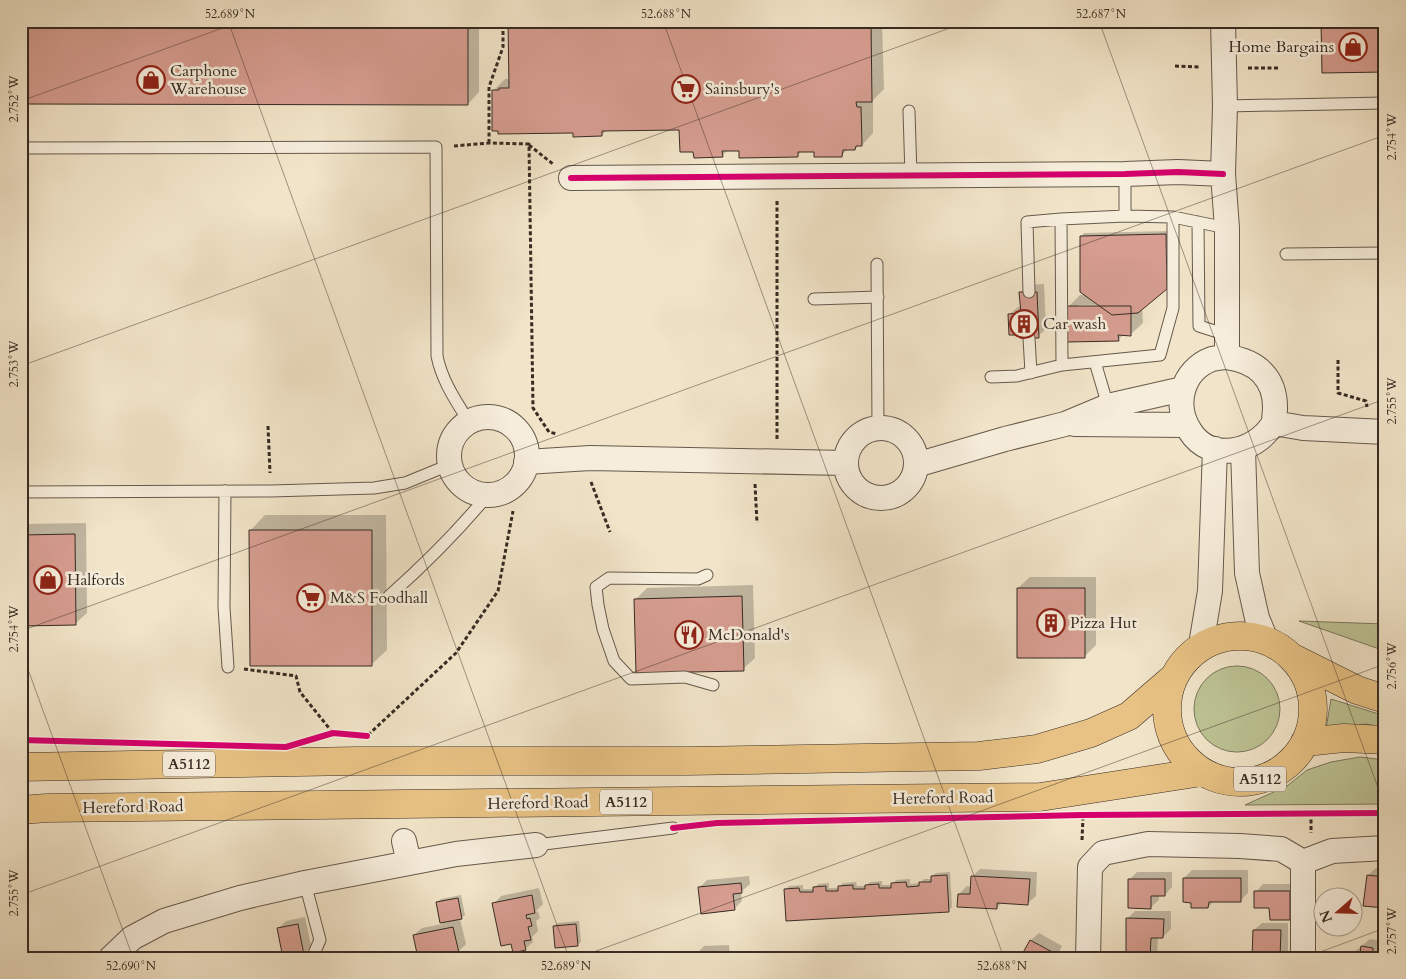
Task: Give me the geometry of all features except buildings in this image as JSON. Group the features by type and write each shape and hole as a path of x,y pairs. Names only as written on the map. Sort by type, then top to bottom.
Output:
{"main road":[{"name":"A5112","path":"21,767 358,748 688,761 979,756 1037,749 1091,733 1129,716 1173,678 1186,658 1201,645 1226,636 1248,636 1266,640 1284,650 1293,658 1357,690 1385,699"},
{"name":"A5112","path":"1173,678 1166,712 1172,736 1184,756 1202,772 1217,778 1242,782 1261,779 1281,770 1295,758 1305,742 1312,723 1312,700 1306,678 1293,658"},
{"path":"1305,742 1344,738 1385,740"},
{"name":"Hereford Road","path":"21,810 226,805 405,805 1040,797 1202,772"}],"street":[{"path":"1223,21 1226,106 1223,174 1227,228 1227,346 1190,376 1183,389 1181,413 1193,436 1203,444 1215,449 1229,451 1243,449 1257,441 1274,423 1275,401 1272,387 1265,375 1227,346"},
{"path":"570,178 1178,172 1223,174"},
{"path":"916,465 1065,424 1108,406 1183,389"},
{"path":"481,418 505,421 515,428 522,438 526,450 526,462 520,478 508,490 487,496 474,493 463,487 455,477 450,465 449,452 452,440 459,430 469,422 481,418"},
{"path":"1274,423 1303,428 1385,432"},
{"path":"1065,424 1186,424"},
{"path":"878,428 890,429 901,434 909,442 915,453 916,465 914,476 908,486 894,496 877,499 866,496 855,488 848,477 845,464 848,450 855,439 865,431 878,428"},
{"path":"1201,645 1210,591 1215,449"},
{"path":"1243,449 1247,573 1257,618 1266,640"},
{"path":"526,462 590,458 845,464"},
{"path":"1088,958 1090,867 1103,853 1148,844 1240,846 1281,849 1304,862"},
{"path":"111,958 132,938 164,921 407,852 456,854 536,845"},
{"path":"1304,862 1332,850 1385,848"},
{"path":"1303,958 1304,862"}],"lane":[{"path":"1226,106 1385,103"},
{"path":"909,111 911,176"},
{"path":"21,148 436,147 437,356 440,371 469,422"},
{"path":"1124,174 1125,216"},
{"path":"1029,292 1027,222 1061,218 1173,217 1227,228"},
{"path":"991,377 1017,376 1062,365 1160,354 1173,308 1173,217"},
{"path":"1061,218 1062,365"},
{"path":"1198,222 1199,326 1227,346"},
{"path":"1286,254 1385,252"},
{"path":"878,264 878,428"},
{"path":"814,299 878,297"},
{"path":"1030,338 1031,372"},
{"path":"1095,362 1108,406"},
{"path":"21,492 271,491 374,488 404,483 450,465"},
{"path":"225,491 224,607 228,667"},
{"path":"389,596 420,568 487,496"},
{"path":"707,575 698,579 609,578 596,586 603,629 614,661 631,679 685,677 713,685"},
{"path":"536,845 673,828"},
{"path":"305,882 320,940 312,958"}],"path":[{"path":"490,143 489,87 503,47 503,21"},
{"path":"1225,69 1280,68"},
{"path":"436,147 490,143 529,144 570,178"},
{"path":"529,144 532,408 549,432 566,436"},
{"path":"777,177 777,461"},
{"path":"1338,360 1338,393 1366,401 1367,409"},
{"path":"268,426 271,491"},
{"path":"590,458 590,478 610,532"},
{"path":"755,481 757,523"},
{"path":"358,748 356,746 456,653 498,591 513,511"},
{"path":"228,667 296,676 300,692 333,733"},
{"path":"324,736 333,733 341,734"},
{"path":"358,748 367,736"},
{"path":"1301,813 1321,813"},
{"path":"1076,816 1093,815"}],"green space":[{"path":"1299,621 1385,624 1385,651"},
{"path":"1237,666 1253,669 1261,673 1273,685 1277,693 1280,709 1277,725 1273,733 1261,745 1253,749 1237,752 1221,749 1213,745 1201,733 1197,725 1194,709 1197,693 1201,685 1213,673 1221,669"},
{"path":"1331,699 1385,716 1385,728 1366,724 1326,729"},
{"path":"1360,757 1385,760 1385,804 1245,805 1287,786 1307,770 1331,762"}],"cycle path":[{"path":"571,178 1178,172 1223,174"},
{"path":"21,740 286,747 333,733 367,736"},
{"path":"673,828 717,823 1083,815 1385,813"}],"place":[{"name":"Home Bargains","path":"1353,47"},
{"name":"Carphone Warehouse","path":"151,80"},
{"name":"Sainsbury's","path":"686,89"},
{"name":"Car wash","path":"1024,324"},
{"name":"Halfords","path":"48,580"},
{"name":"M&S Foodhall","path":"311,598"},
{"name":"Pizza Hut","path":"1051,623"},
{"name":"McDonald's","path":"689,635"}]}
